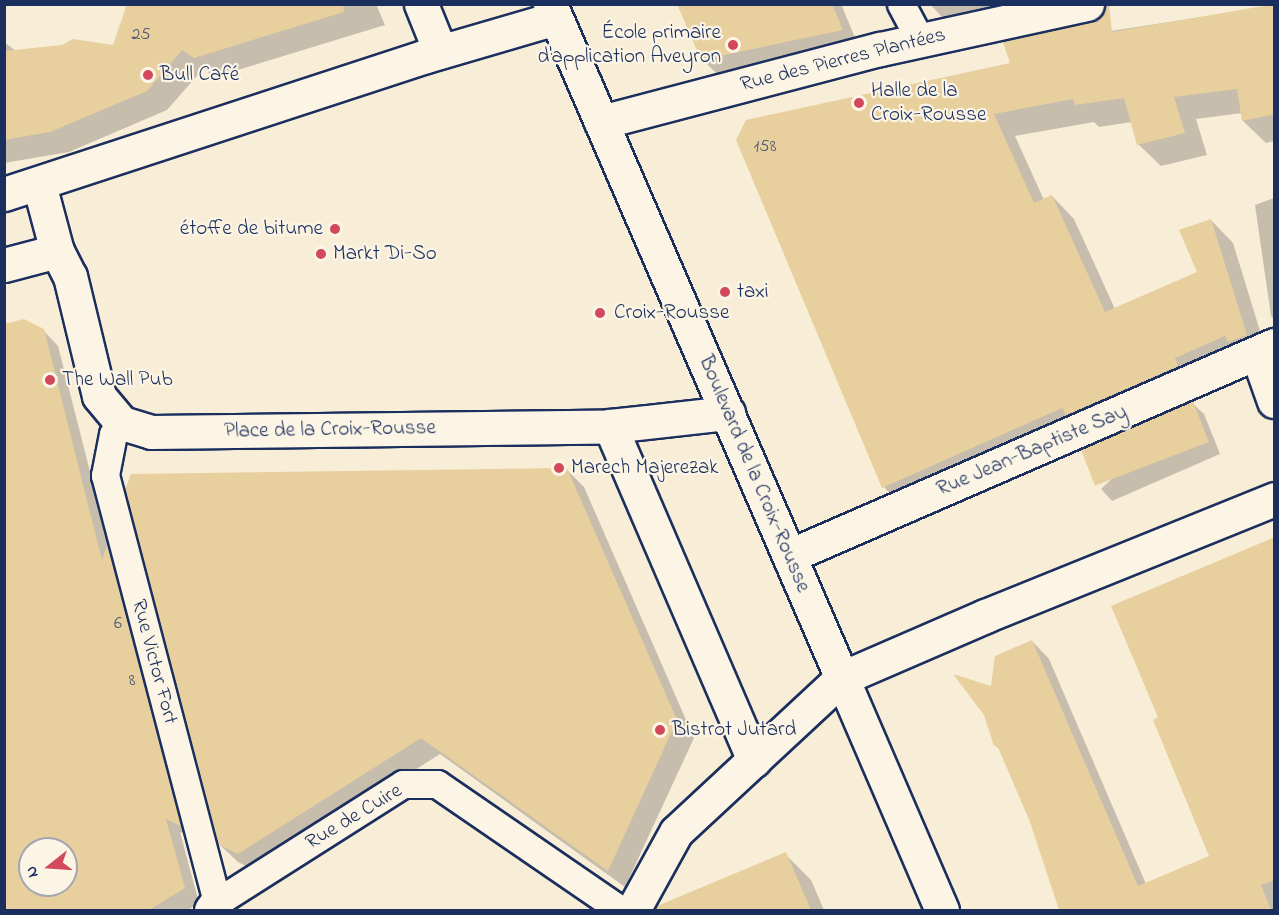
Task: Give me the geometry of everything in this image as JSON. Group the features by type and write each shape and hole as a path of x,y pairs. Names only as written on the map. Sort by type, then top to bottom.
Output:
{"street":[{"path":"421,4 440,51"},
{"name":"Rue des Pierres Plantées","path":"601,122 880,49 1087,4"},
{"path":"4,194 440,51 553,11"},
{"name":"Boulevard de la Croix-Rousse","path":"553,11 942,910"},
{"path":"39,184 57,250 70,276 99,396 122,423"},
{"path":"4,265 57,250"},
{"path":"1266,349 1275,401"},
{"name":"Rue Jean-Baptiste Say","path":"789,556 1266,349"},
{"name":"Place de la Croix-Rousse","path":"122,423 151,432 610,426 728,413"},
{"name":"Rue Victor Fort","path":"122,423 113,434 105,475 214,906"},
{"path":"610,426 754,760"},
{"path":"633,910 676,832 842,678 985,616 1275,499"},
{"name":"Rue de Cuire","path":"214,906 403,784 437,784 620,910"}],"building":[{"path":"127,4 343,4 344,12 194,58 182,50 147,91 50,132 4,140 4,51 62,45 73,39 113,45"},
{"name":"École primaire d'application Aveyron","path":"677,4 832,4 843,30 701,60"},
{"path":"1105,4 1109,4 1112,32 1275,4 1275,114 1242,121 1237,89 1174,97 1185,133 1137,145 1124,98 1075,105 1073,99 994,114 1034,203 1052,195 1105,312 1197,272 1179,230 1211,219 1247,335 1228,342 1225,336 1175,358 1178,366 1066,415 1062,408 882,488 736,140 746,120 1010,63 1003,42 1092,22 1100,17"},
{"path":"24,319 44,329 102,560 107,545 181,826 166,819 185,888 149,910 4,910 4,324"},
{"path":"1193,401 1209,442 1095,486 1079,445"},
{"path":"567,468 677,720 608,871 421,738 238,854 218,844 125,490 131,474"},
{"path":"1275,537 1275,880 1261,885 1271,910 1059,910 1030,822 997,745 994,746 984,715 953,674 991,686 995,656 1032,640 1138,886 1209,856 1153,720 1158,717 1111,606"},
{"path":"786,852 811,910 654,910 657,906"}],"place":[{"name":"École primaire d'application Aveyron","path":"733,45"},
{"name":"Bull Café","path":"148,75"},
{"name":"Halle de la Croix-Rousse","path":"859,103"},
{"name":"étoffe de bitume","path":"335,229"},
{"name":"Markt Di-So","path":"321,254"},
{"name":"taxi","path":"725,292"},
{"name":"Croix-Rousse","path":"600,313"},
{"name":"The Wall Pub","path":"50,380"},
{"name":"Marech Majerezak","path":"559,468"},
{"name":"Bistrot Jutard","path":"660,730"}]}
